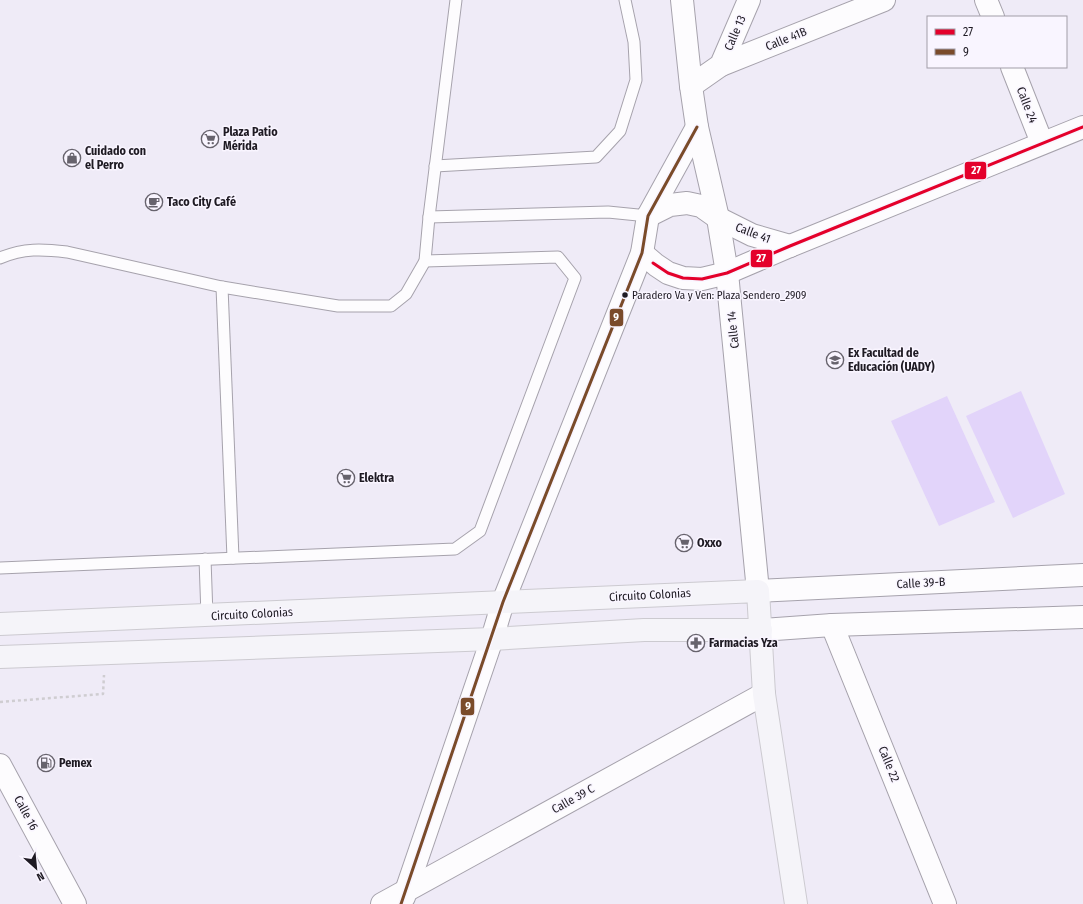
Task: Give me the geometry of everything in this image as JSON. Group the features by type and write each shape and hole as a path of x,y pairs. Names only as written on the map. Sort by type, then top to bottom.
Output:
{"main road":[{"name":"Circuito Colonias","path":"0,624 758,591"},
{"path":"758,591 764,694 796,904"},
{"path":"0,657 492,639 644,630 760,630"}],"street":[{"name":"Calle 14","path":"682,0 697,127 718,218 727,273 758,591"},
{"name":"Calle 13","path":"721,65 749,0"},
{"name":"Calle 41B","path":"691,86 721,65 884,0"},
{"path":"986,0 993,16"},
{"name":"Calle 24","path":"1012,68 1042,143"},
{"path":"408,899 503,602 642,253 648,216 697,127"},
{"name":"Calle 41","path":"727,273 1083,127"},
{"path":"648,216 670,205 687,203 701,206 718,218"},
{"name":"Calle 41","path":"718,218 752,235 790,246"},
{"path":"642,253 668,273 683,278 702,279 727,273"},
{"name":"Calle 39-B","path":"758,591 1083,575"},
{"path":"760,630 832,624 1083,617"},
{"name":"Calle 22","path":"832,624 945,904"},
{"name":"Calle 39 C","path":"382,904 408,899 764,694"},
{"name":"Calle 16","path":"0,765 75,904"}],"lane":[{"path":"0,258 11,253 44,249 67,252 222,287 338,306 392,306 406,294 425,261 429,216 456,0"},
{"path":"435,166 596,157 620,131 636,80 634,42 625,0"},
{"path":"429,216 608,212 648,216"},
{"path":"0,568 455,549 480,531 575,278 558,257 425,261"},
{"path":"222,287 233,558"},
{"path":"205,560 207,616"}],"path":[{"path":"0,702 103,694 105,653"}],"shaded area":[{"path":"1021,391 1065,494 1013,518 966,416"},
{"path":"947,396 995,502 939,526 891,421"}],"transit line":[{"name":"9","path":"401,904 503,602 642,253 648,216 697,127"},
{"name":"27","path":"653,263 668,273 683,278 702,279 727,273 1083,127"}],"place":[{"name":"Plaza Patio Mérida","path":"210,139"},
{"name":"Cuidado con el Perro","path":"72,158"},
{"name":"Taco City Café","path":"154,202"},
{"name":"Paradero Va y Ven: Plaza Sendero_2909","path":"625,295"},
{"name":"Ex Facultad de Educación (UADY)","path":"835,360"},
{"name":"Elektra","path":"346,478"},
{"name":"Oxxo","path":"684,543"},
{"name":"Farmacias Yza","path":"696,643"},
{"name":"Pemex","path":"46,763"}]}
